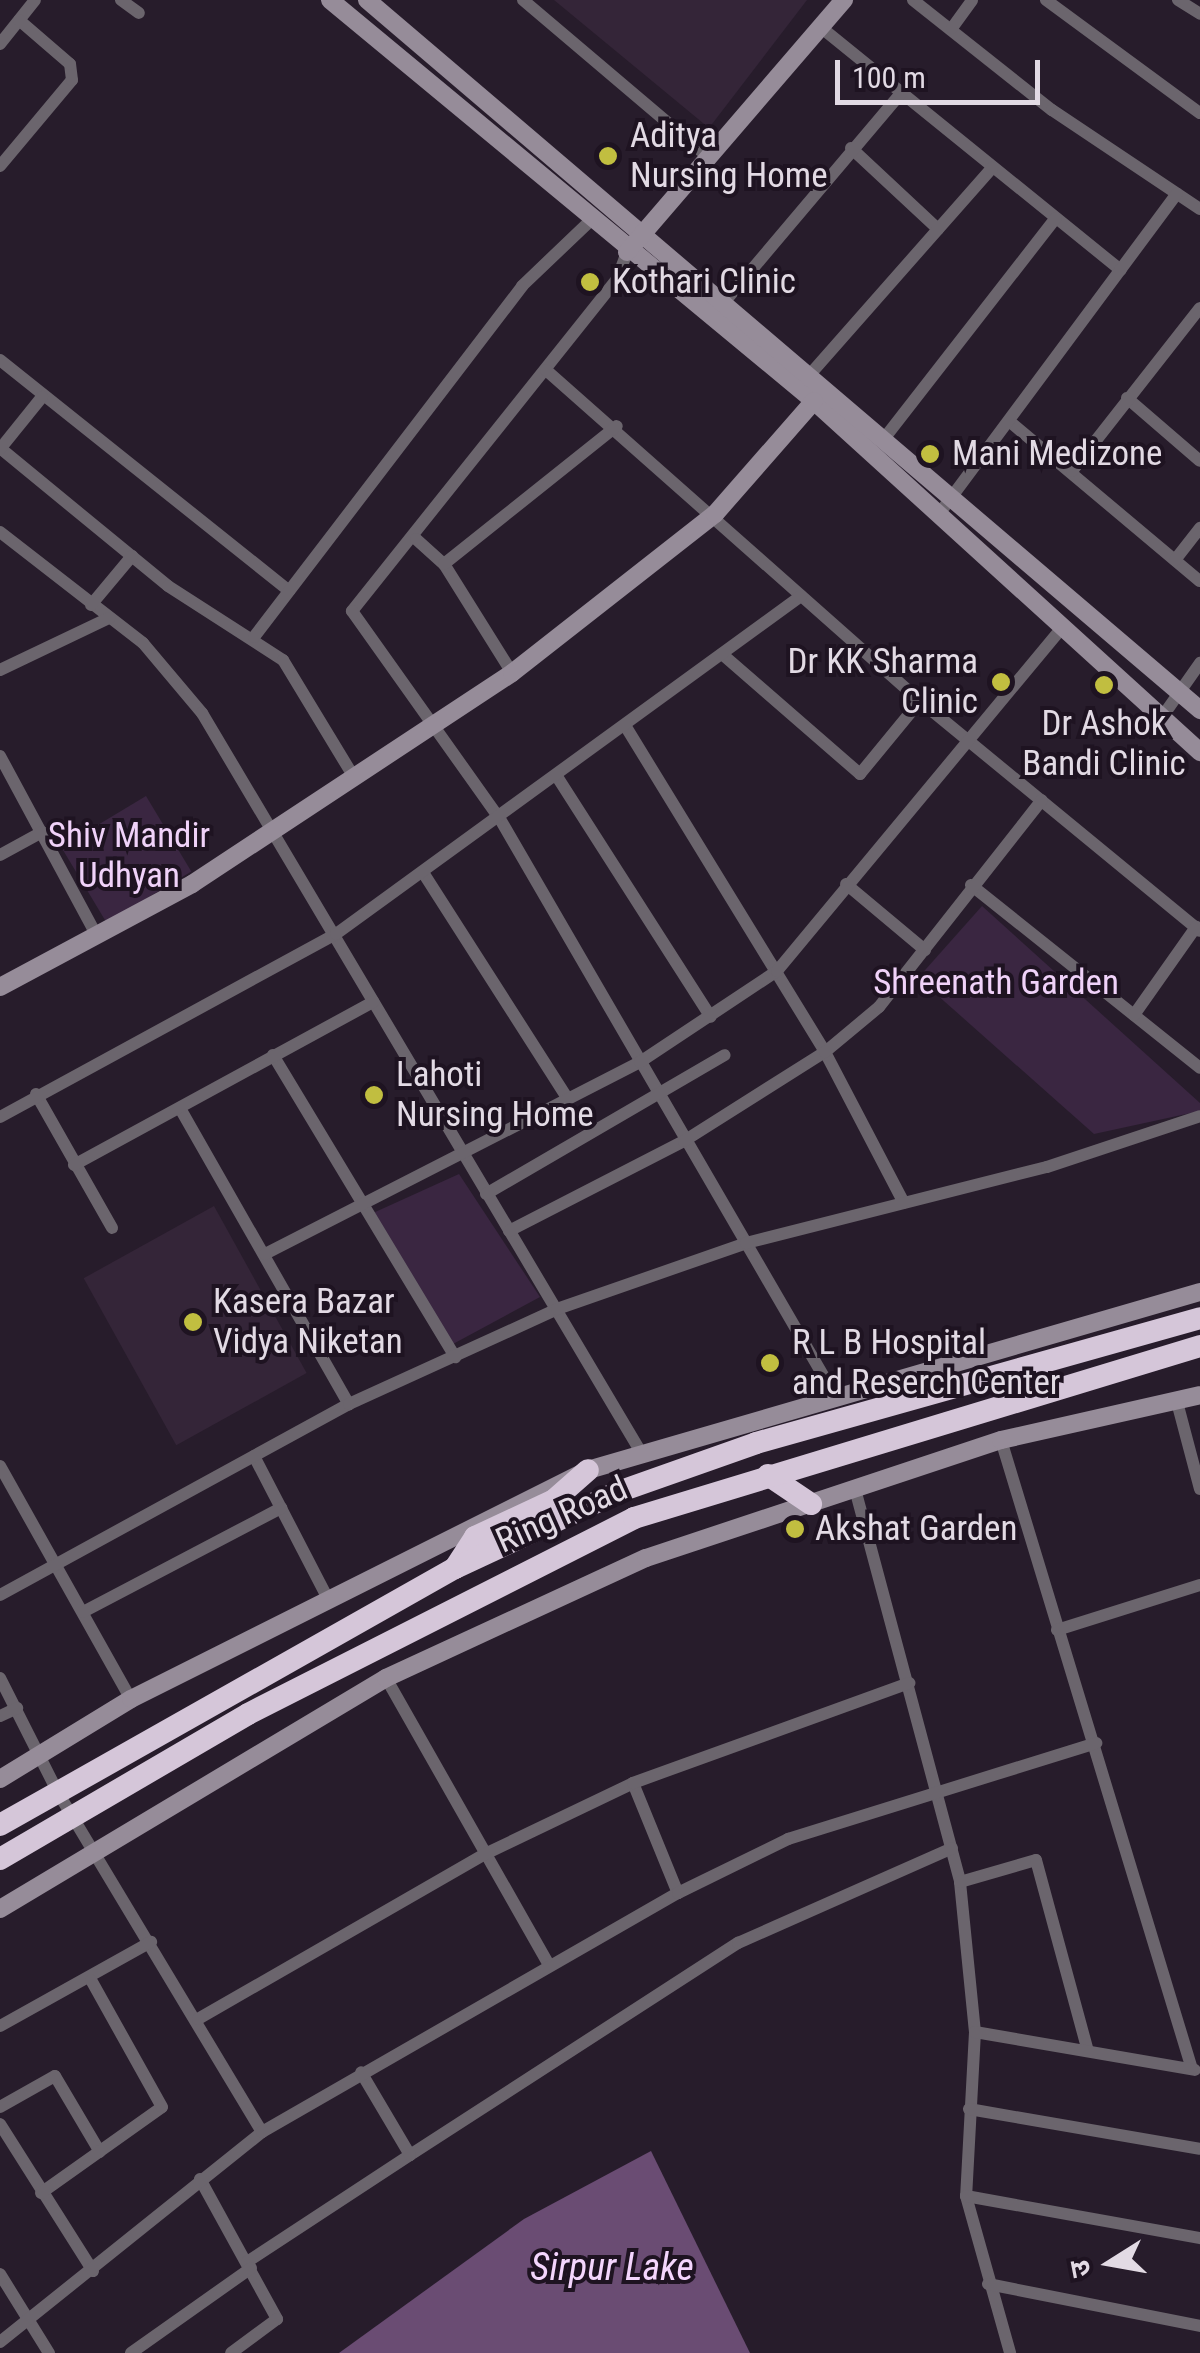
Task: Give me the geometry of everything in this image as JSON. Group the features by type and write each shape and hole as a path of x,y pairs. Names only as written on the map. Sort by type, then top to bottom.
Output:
{"highway":[{"name":"Ring Road","path":"0,1825 454,1568 669,1473 1200,1318"},
{"name":"Ring Road","path":"0,1859 545,1558 768,1475 1200,1346"},
{"path":"454,1568 475,1537 554,1500 588,1470"},
{"path":"768,1475 811,1504"}],"street":[{"path":"0,44 35,0"},
{"path":"121,0 139,13"},
{"path":"330,0 626,252 814,401 1160,720 1200,752"},
{"path":"523,0 707,156"},
{"path":"835,1396 684,1142 500,819 430,727 352,610 416,539 617,279 626,252 844,0"},
{"path":"914,0 1200,209"},
{"path":"952,28 972,0"},
{"path":"1178,0 1200,14"},
{"path":"1053,2 1196,111 1200,96"},
{"path":"378,3 813,372 882,440 1200,710"},
{"path":"0,166 72,80 70,64 18,20"},
{"path":"822,28 1121,270"},
{"path":"727,299 901,93"},
{"path":"851,148 938,229"},
{"path":"813,372 992,168"},
{"path":"939,514 1177,194"},
{"path":"882,440 1056,218"},
{"path":"254,638 522,286 590,221"},
{"path":"1072,471 1200,308"},
{"path":"0,360 289,591"},
{"path":"546,370 618,426 920,700 1198,929 1134,1016"},
{"path":"42,397 0,448 132,556 284,660 352,774"},
{"path":"1128,398 1200,461"},
{"path":"0,987 97,936 512,673 715,514 814,401"},
{"path":"1009,421 1200,581"},
{"path":"444,564 618,426"},
{"path":"1175,560 1200,528"},
{"path":"0,532 169,667 336,934 463,1156 639,1449"},
{"path":"416,539 444,564 512,673"},
{"path":"91,605 132,556"},
{"path":"0,1117 336,934 500,819 802,596"},
{"path":"0,670 109,618"},
{"path":"265,1254 463,1156 640,1062 777,971 1062,627"},
{"path":"722,654 860,774 920,700"},
{"path":"1160,720 1200,664"},
{"path":"626,727 777,971 904,1203"},
{"path":"1,762 97,936"},
{"path":"556,776 711,1017"},
{"path":"508,1231 684,1142 824,1052 879,1006 1042,800"},
{"path":"0,855 42,832"},
{"path":"424,874 568,1100"},
{"path":"846,884 924,950"},
{"path":"971,885 1200,1068"},
{"path":"74,1165 373,1002"},
{"path":"273,1056 358,1208 455,1357"},
{"path":"486,1194 660,1098 724,1056"},
{"path":"36,1094 112,1228"},
{"path":"181,1110 349,1404"},
{"path":"0,1595 349,1404 557,1309 746,1243 904,1203 1200,1116"},
{"path":"0,1779 131,1699 328,1597 639,1449 1200,1292"},
{"path":"0,1909 99,1854 386,1678 646,1558 1001,1440 1200,1395"},
{"path":"1177,1402 1200,1489"},
{"path":"975,2032 1196,2070 1096,1743 1056,1630 1001,1440"},
{"path":"254,1456 328,1597"},
{"path":"0,1466 131,1699"},
{"path":"855,1489 910,1683 960,1882 975,2032 966,2196 1010,2353"},
{"path":"83,1612 282,1508"},
{"path":"1056,1630 1200,1585"},
{"path":"0,1678 57,1791 99,1854 262,2132"},
{"path":"386,1678 483,1855 549,1965"},
{"path":"198,2019 483,1855 633,1783 910,1683"},
{"path":"0,1716 18,1708"},
{"path":"0,2342 262,2132 678,1893 788,1839 938,1788 1096,1743"},
{"path":"633,1783 678,1893"},
{"path":"131,2353 249,2265 410,2155 738,1943 952,1848"},
{"path":"960,1882 1036,1860 1088,2051"},
{"path":"0,2026 92,1980 151,1942"},
{"path":"41,2193 162,2107 92,1980"},
{"path":"361,2072 410,2155"},
{"path":"0,2107 55,2076 100,2152"},
{"path":"969,2109 1200,2149"},
{"path":"0,2124 93,2271"},
{"path":"200,2179 277,2319 231,2353"},
{"path":"966,2196 1200,2238"},
{"path":"0,2274 49,2353"},
{"path":"988,2284 1200,2326"}],"shaded area":[{"path":"554,0 807,0 709,128"},
{"name":"Kasera Bazar Vidya Niketan","path":"214,1206 307,1373 176,1445 84,1278"}],"green space":[{"name":"Shiv Mandir Udhyan","path":"146,796 191,871 106,922 61,847"},
{"name":"Shreenath Garden","path":"982,906 1200,1103 1200,1111 1094,1134 918,978"},
{"path":"459,1174 540,1297 453,1344 373,1213"}],"water":[{"name":"Sirpur Lake","path":"651,2151 750,2353 339,2353 524,2219"}],"place":[{"name":"Aditya Nursing Home","path":"608,156"},
{"name":"Kothari Clinic","path":"590,282"},
{"name":"Mani Medizone","path":"930,454"},
{"name":"Dr KK Sharma Clinic","path":"1001,682"},
{"name":"Dr Ashok Bandi Clinic","path":"1104,685"},
{"name":"Lahoti Nursing Home","path":"374,1095"},
{"name":"Kasera Bazar Vidya Niketan","path":"193,1322"},
{"name":"R L B Hospital and Reserch Center","path":"770,1363"},
{"name":"Akshat Garden","path":"795,1529"}]}
